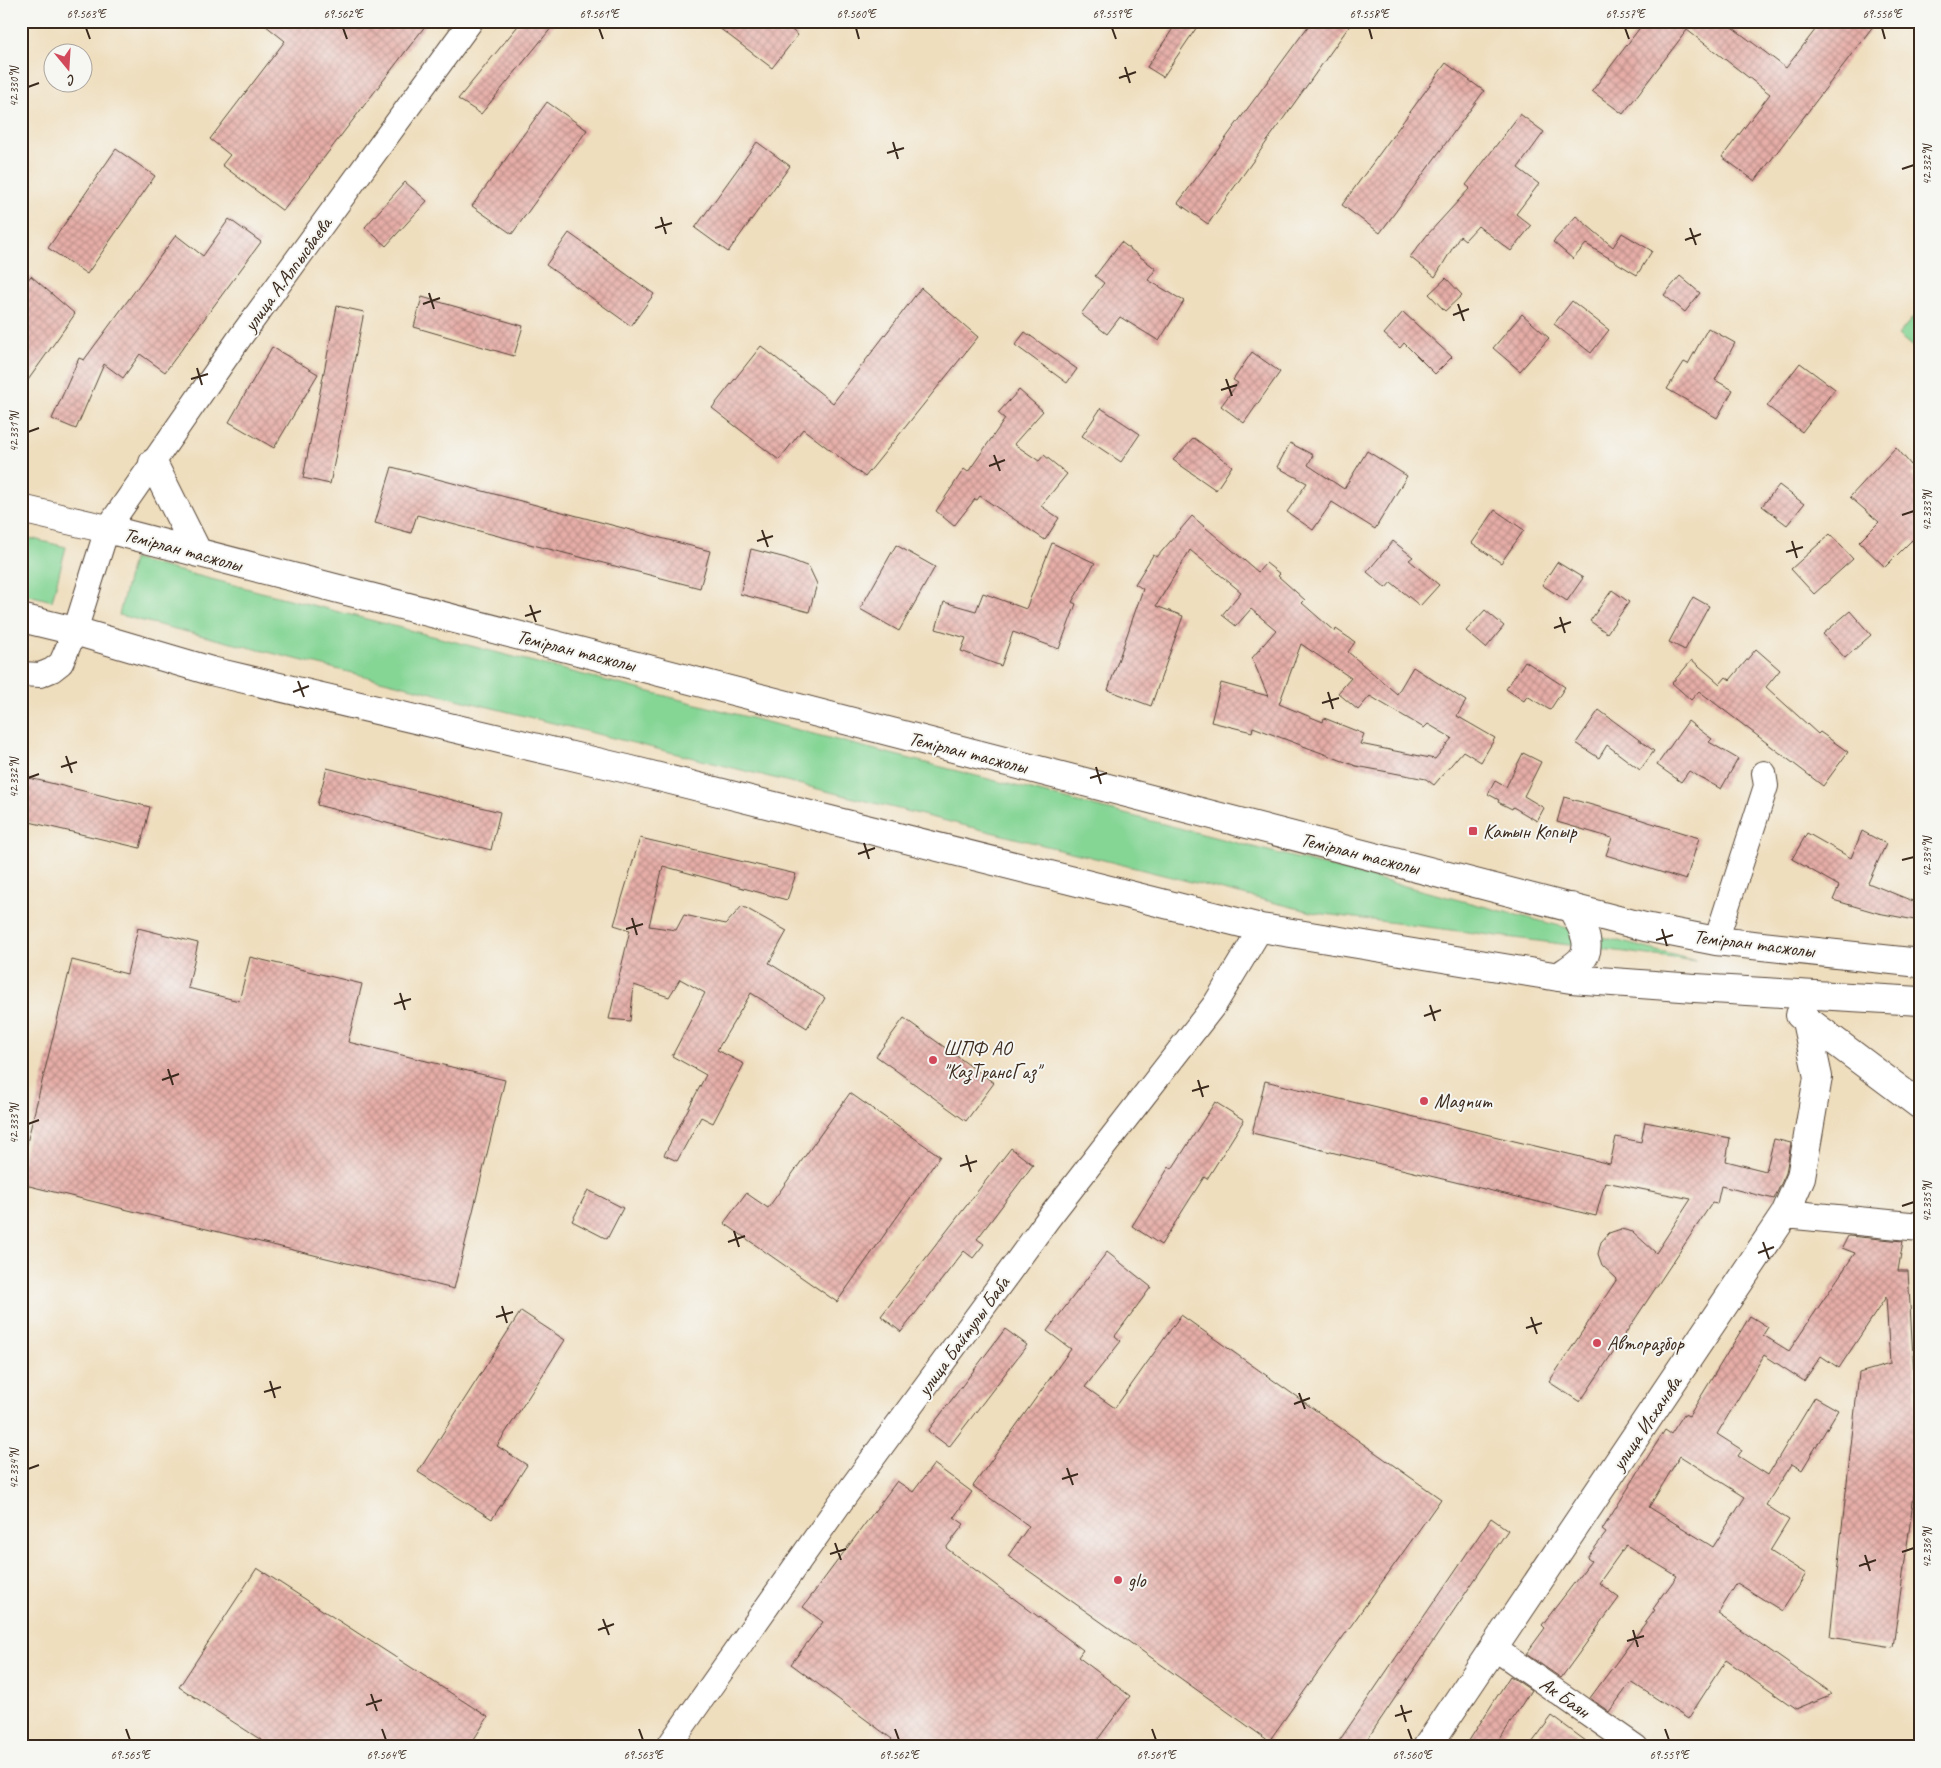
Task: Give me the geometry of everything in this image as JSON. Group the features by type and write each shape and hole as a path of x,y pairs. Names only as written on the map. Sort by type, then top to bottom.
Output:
{"main road":[{"path":"153,463 198,553"},
{"name":"Темірлан тасжолы","path":"21,509 107,529 1645,927 1716,941 1920,963"},
{"path":"21,618 75,630 211,671 627,769 1261,928 1558,977 1695,988 1920,1000"},
{"path":"1558,977 1580,961 1586,953 1586,942 1582,928 1571,908"},
{"path":"1774,993 1806,1021 1889,1081 1920,1106"},
{"name":"улица Исханова","path":"1427,1747 1785,1214 1801,1177 1818,1077 1806,1021"},
{"path":"1785,1214 1920,1227"}],"street":[{"name":"улица А.Алпысбаева","path":"21,674 40,675 52,670 61,663 75,630 107,529 241,336 471,21"},
{"path":"1716,941 1766,786 1764,774"},
{"name":"улица Байтулы Баба","path":"668,1747 840,1503 1036,1235 1215,1004 1261,928"},
{"name":"Ак Баян","path":"1494,1648 1636,1747"}],"green space":[{"path":"1920,309 1920,353 1898,335"},
{"path":"21,536 66,547 52,601 21,593"},
{"path":"133,559 1696,961 1316,913 119,615"}],"building":[{"path":"260,21 429,21 283,211 222,165 230,155 210,139 285,41"},
{"path":"522,21 557,21 481,114 458,99"},
{"path":"710,21 780,21 798,35 772,68"},
{"path":"1178,21 1201,21 1163,77 1147,67"},
{"path":"1312,21 1353,21 1208,224 1178,203"},
{"path":"1645,21 1724,21 1786,68 1822,21 1877,21 1755,181 1722,157 1770,94 1687,30 1623,114 1592,91"},
{"path":"1446,63 1484,91 1380,233 1342,205"},
{"path":"547,102 587,130 512,234 472,206"},
{"path":"1520,114 1544,132 1518,168 1539,184 1516,214 1531,226 1511,251 1478,226 1465,240 1460,236 1435,277 1410,257 1428,234 1470,188 1466,185"},
{"path":"757,142 790,166 728,252 695,228"},
{"path":"116,149 155,176 87,274 48,248"},
{"path":"405,182 427,201 386,246 365,227"},
{"path":"1576,216 1613,247 1622,233 1652,251 1637,275 1586,244 1573,259 1553,242"},
{"path":"229,219 261,242 165,372 140,354 123,378 104,364 76,429 52,419 79,358 84,360 176,235 203,256"},
{"path":"569,233 654,294 631,326 546,265"},
{"path":"1121,242 1156,269 1148,280 1184,301 1159,341 1120,317 1107,334 1081,314 1104,283 1095,276"},
{"path":"31,276 75,314 21,390 21,312 29,298 21,291 21,288"},
{"path":"1680,276 1700,293 1685,312 1664,295"},
{"path":"1446,278 1462,295 1445,311 1429,294"},
{"path":"921,288 978,337 865,477 803,429 779,460 712,408 761,346 833,403"},
{"path":"422,297 523,326 514,356 414,327"},
{"path":"1572,301 1609,330 1591,353 1554,324"},
{"path":"337,306 364,312 330,484 303,478"},
{"path":"1403,312 1452,357 1435,374 1404,343 1400,348 1384,334"},
{"path":"1522,314 1549,338 1520,371 1493,348"},
{"path":"1708,328 1735,343 1715,380 1733,390 1717,418 1667,389 1684,362 1688,364"},
{"path":"1025,332 1077,369 1067,383 1015,345"},
{"path":"272,347 318,374 274,448 229,422"},
{"path":"1252,352 1280,372 1244,423 1221,406 1238,383 1233,380"},
{"path":"1800,363 1835,389 1802,432 1767,406"},
{"path":"1019,390 1043,411 1014,444 1039,461 1044,455 1067,474 1041,506 1059,518 1045,540 980,496 977,500 975,499 954,526 936,511 964,469 968,472 1005,419 998,413"},
{"path":"1101,408 1140,434 1121,462 1082,436"},
{"path":"1194,438 1232,466 1216,490 1173,460"},
{"path":"1290,443 1313,455 1308,465 1344,489 1367,451 1407,476 1375,529 1332,502 1313,530 1287,512 1307,483 1277,467"},
{"path":"1896,447 1916,471 1911,475 1920,485 1920,549 1912,540 1885,567 1859,542 1879,522 1850,497"},
{"path":"392,467 710,551 700,588 417,515 411,533 375,523"},
{"path":"1779,485 1804,504 1787,525 1762,506"},
{"path":"1495,510 1524,530 1501,563 1472,543"},
{"path":"1192,516 1258,572 1266,563 1280,574 1278,576 1305,600 1302,603 1335,632 1336,629 1355,642 1348,652 1397,694 1413,667 1466,701 1457,716 1495,738 1481,762 1463,751 1434,785 1426,779 1356,766 1253,727 1252,732 1211,722 1221,683 1268,696 1252,658 1276,630 1251,609 1236,626 1222,615 1241,592 1190,550 1156,606 1183,616 1151,706 1108,690 1143,589 1135,584 1153,555 1157,557","holes":["1301,644 1351,678 1338,693 1358,710 1370,696 1424,728 1428,724 1452,738 1435,759 1360,744 1364,734 1324,718 1323,722 1279,704"]},
{"path":"1830,534 1853,559 1814,594 1791,569"},
{"path":"1393,541 1413,557 1409,560 1439,585 1420,606 1391,582 1386,588 1367,572"},
{"path":"1052,543 1095,563 1072,602 1076,604 1059,649 1013,632 1001,666 961,651 966,638 936,629 944,602 976,611 983,593 1026,609"},
{"path":"896,545 935,567 899,631 860,609"},
{"path":"751,549 786,558 809,567 817,584 809,612 740,594"},
{"path":"1557,562 1583,578 1567,601 1542,585"},
{"path":"1612,590 1629,602 1607,633 1590,621"},
{"path":"1693,597 1709,606 1685,650 1669,642"},
{"path":"1485,610 1504,626 1486,648 1466,631"},
{"path":"1850,611 1871,635 1845,658 1823,634"},
{"path":"1756,649 1780,670 1766,687 1818,734 1820,732 1848,752 1823,786 1699,691 1691,700 1672,683 1692,660 1720,684 1726,677 1730,680"},
{"path":"1525,661 1565,687 1550,710 1527,696 1524,701 1506,689"},
{"path":"1599,710 1654,751 1640,770 1607,745 1599,758 1576,743"},
{"path":"1688,721 1712,739 1709,742 1738,759 1721,789 1689,771 1681,782 1657,765"},
{"path":"1523,753 1541,762 1524,796 1544,808 1537,821 1513,807 1512,809 1498,802 1499,800 1488,794 1495,781 1506,787"},
{"path":"327,768 500,812 491,850 317,805"},
{"path":"21,776 150,807 140,848 21,820"},
{"path":"1564,797 1699,838 1686,880 1606,855 1612,838 1557,822"},
{"path":"1862,831 1886,844 1868,883 1920,904 1920,921 1878,913 1833,900 1839,886 1792,859 1807,833 1851,858"},
{"path":"640,838 796,874 787,900 663,866 649,926 676,930 684,915 726,924 742,906 787,931 769,963 825,998 807,1028 751,993 717,1050 744,1064 713,1123 701,1117 677,1161 664,1155 706,1075 672,1056 705,993 680,979 669,997 634,985 630,1021 609,1019 630,930 614,925"},
{"path":"138,928 198,943 188,988 239,1001 250,957 362,984 348,1042 505,1080 454,1289 21,1184 21,1167 72,960 127,974"},
{"path":"904,1018 994,1083 966,1121 876,1056"},
{"path":"1265,1081 1610,1164 1616,1137 1641,1142 1645,1122 1730,1138 1726,1161 1766,1171 1774,1139 1791,1143 1786,1173 1774,1199 1721,1186 1717,1204 1712,1203 1580,1402 1549,1382 1617,1279 1602,1265 1598,1254 1601,1242 1609,1233 1621,1229 1633,1232 1656,1253 1691,1199 1605,1182 1596,1216 1252,1133"},
{"path":"850,1093 940,1156 837,1302 724,1223 746,1193 768,1208"},
{"path":"1215,1102 1244,1120 1207,1179 1204,1177 1161,1245 1132,1226 1169,1167 1172,1169"},
{"path":"1011,1148 1033,1165 977,1239 984,1244 973,1258 964,1251 901,1332 881,1316"},
{"path":"588,1190 623,1208 607,1239 572,1221"},
{"path":"1848,1236 1903,1241 1898,1271 1908,1271 1919,1459 1893,1647 1830,1637 1859,1373 1890,1364 1886,1297 1839,1368 1821,1356 1804,1381 1764,1355 1717,1434 1742,1450 1738,1456 1768,1475 1815,1397 1838,1410 1802,1470 1792,1464 1766,1505 1789,1520 1770,1551 1806,1574 1782,1611 1737,1583 1718,1614 1832,1694 1796,1709 1726,1660 1688,1719 1631,1682 1609,1712 1590,1698 1655,1610 1653,1609 1677,1576 1626,1545 1599,1583 1619,1598 1561,1678 1526,1654 1545,1628 1542,1625 1591,1561 1587,1558 1606,1533 1602,1530 1665,1430 1671,1434 1684,1414 1689,1416 1750,1316 1768,1327 1763,1335 1789,1351 1855,1253 1842,1248","holes":["1680,1456 1745,1497 1713,1547 1649,1507"]},
{"path":"1107,1252 1151,1287 1115,1336 1121,1341 1085,1387 1115,1408 1181,1315 1441,1499 1269,1741 1008,1556 1029,1526 973,1486 1071,1349 1047,1331"},
{"path":"521,1311 565,1340 497,1446 527,1465 492,1519 418,1472"},
{"path":"1005,1329 1027,1345 949,1447 928,1431"},
{"path":"934,1464 972,1492 954,1517 964,1524 946,1548 1083,1650 1078,1657 1130,1696 1092,1747 886,1747 892,1739 791,1664 823,1622 803,1607 897,1481 913,1492"},
{"path":"1491,1518 1508,1530 1362,1747 1335,1747"},
{"path":"257,1568 488,1717 469,1747 272,1747 179,1687"},
{"path":"1510,1676 1531,1690 1495,1747 1465,1747"},
{"path":"1552,1716 1594,1747 1529,1747"}],"place":[{"name":"Катын Копыр","path":"1473,831"},
{"name":"ШПФ АО \"КазТрансГаз\"","path":"933,1060"},
{"name":"Magnum","path":"1424,1101"},
{"name":"Авторазбор","path":"1597,1343"},
{"name":"glo","path":"1118,1580"}]}
